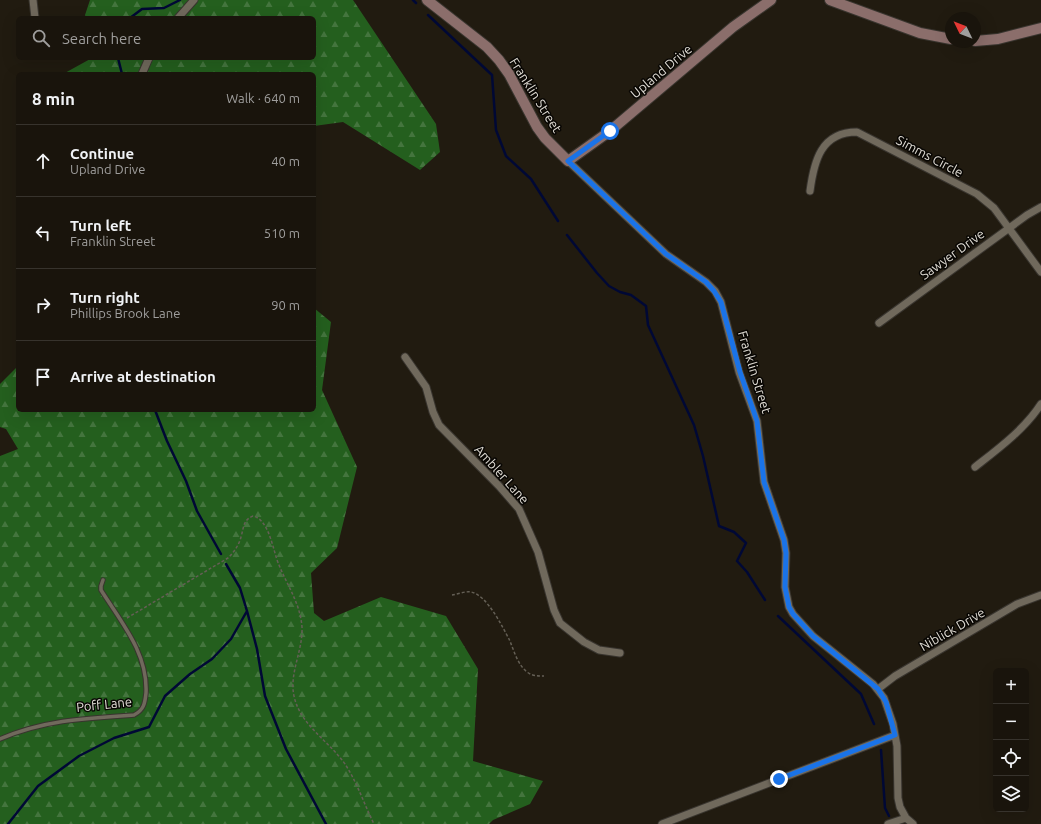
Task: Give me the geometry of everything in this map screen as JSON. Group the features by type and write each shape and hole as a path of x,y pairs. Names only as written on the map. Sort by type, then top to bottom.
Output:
{"street":[{"path":"33,0 35,16"},
{"path":"180,16 194,0"},
{"name":"Franklin Street","path":"427,0 487,47 499,60 509,74 537,127 545,138 666,254 706,282 721,302 740,372 757,421 764,482 784,540 786,553 785,587 789,607 793,614 813,636 878,689 886,702 895,735 898,768 898,798 900,807 906,818 913,824"},
{"name":"Upland Drive","path":"568,161 610,131 733,27 771,0"},
{"path":"830,0 920,33 945,38"},
{"path":"981,40 998,39 1041,28"},
{"path":"143,72 148,60"},
{"name":"Simms Circle","path":"810,191 813,170 820,152 833,138 840,134 857,132 864,134 977,194 994,208 1041,272"},
{"name":"Sawyer Drive","path":"878,322 1009,228 1041,207"},
{"name":"Ambler Lane","path":"405,357 426,386 433,412 439,425 499,486 519,509 538,552 554,610 560,623 584,642 599,650 620,653"},
{"path":"975,468 1017,432 1041,404"},
{"name":"Niblick Drive","path":"878,689 895,676 1017,604 1041,595"},
{"path":"662,824 895,735"},
{"path":"888,824 906,818"}],"lane":[{"name":"Poff Lane","path":"0,739 28,728 50,723 134,715 144,708 146,702 145,671 136,645 101,590 103,580"}],"path":[{"path":"121,621 228,558 240,541 244,522 253,516 261,520 273,542 278,564 295,598 300,616 302,629 301,642 293,673 292,684 294,697 303,716 344,762 374,824"},
{"path":"452,595 470,592 482,597 508,638 522,667 526,671 536,676 544,676"}],"green space":[{"path":"90,0 353,0 436,124 440,152 420,170 343,122 316,126 316,72 67,72 88,60 316,60 316,16 85,15"},
{"path":"316,310 331,322 322,390 357,467 337,548 311,573 314,613 324,621 381,597 446,616 478,669 473,761 543,781 530,804 493,820 489,824 0,824 0,456 18,449 6,429 0,427 0,384 16,368 16,412 316,412"}],"waterway":[{"path":"133,16 142,9 164,8 180,0"},
{"path":"413,0 416,3"},
{"path":"428,15 492,75 496,130 506,156 531,179 558,221"},
{"path":"118,60 122,72"},
{"path":"567,235 609,286 620,292 631,295 646,306 648,325 694,425 703,456 719,526 734,532 746,543 737,561 747,572 765,600"},
{"path":"156,412 167,441 186,481 197,511 221,554"},
{"path":"226,564 240,588 247,611 257,649 265,696 286,749 326,824"},
{"path":"8,824 38,786 79,756 114,738 149,727 165,696 190,674 212,659 231,639 247,611"},
{"path":"778,616 861,694 874,724"},
{"path":"881,750 885,808 889,816"}],"route":[{"path":"610,131 568,161 666,254 706,282 721,302 740,372 757,421 764,482 784,540 786,553 785,587 789,607 793,614 813,636 878,689 886,702 893,724 895,735 779,779"}]}
